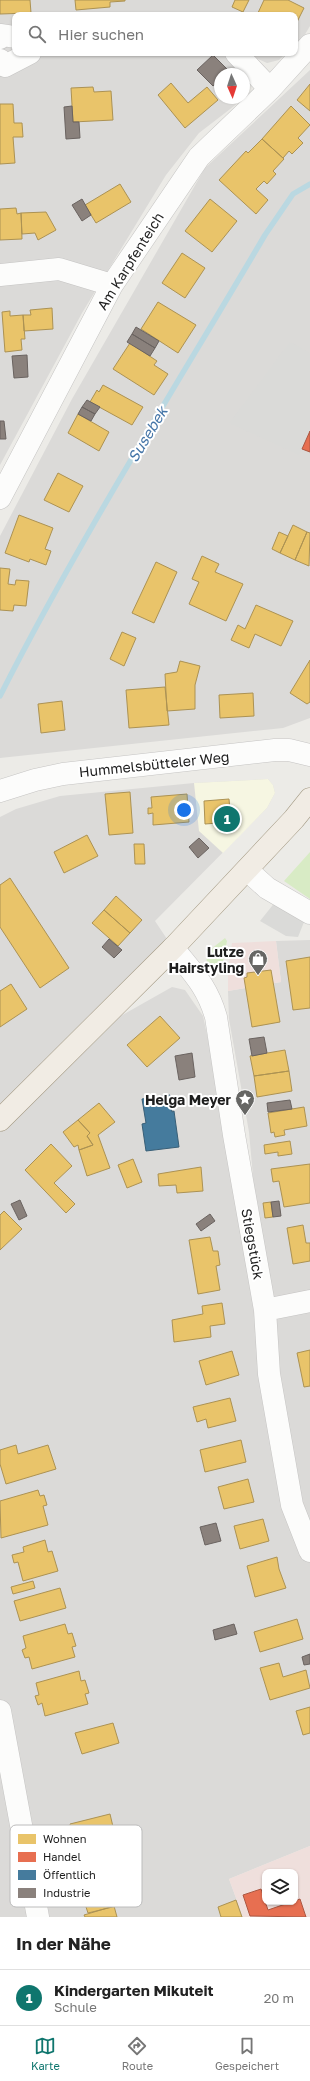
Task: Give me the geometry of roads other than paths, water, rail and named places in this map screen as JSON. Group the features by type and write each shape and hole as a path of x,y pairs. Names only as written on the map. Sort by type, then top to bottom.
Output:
{"main road":[{"path":"0,1120 173,948 247,870 310,799"}],"street":[{"path":"0,38 2,35 12,37"},
{"name":"Am Karpfenteich","path":"0,498 112,285 198,156 270,89 310,45"},
{"path":"0,60 5,66 24,56"},
{"path":"239,56 270,89"},
{"path":"0,275 58,269 112,285"},
{"name":"Hummelsbütteler Weg","path":"0,791 35,780 63,774 275,750 289,750 310,755"},
{"path":"247,870 267,888 310,913"},
{"name":"Stiegstück","path":"173,948 200,979 211,999 216,1017 265,1310 269,1374 292,1505 310,1551"},
{"path":"265,1310 310,1301"},
{"path":"0,1711 21,1825"},
{"path":"36,1907 38,1917"}],"waterway":[{"name":"Susebek","path":"0,696 62,579 95,521 265,235 293,194 310,184"}],"place":[{"name":"Kindergarten Mikuteit","path":"227,819"},
{"name":"Lutze Hairstyling","path":"258,976"},
{"name":"Helga Meyer","path":"245,1116"}]}
